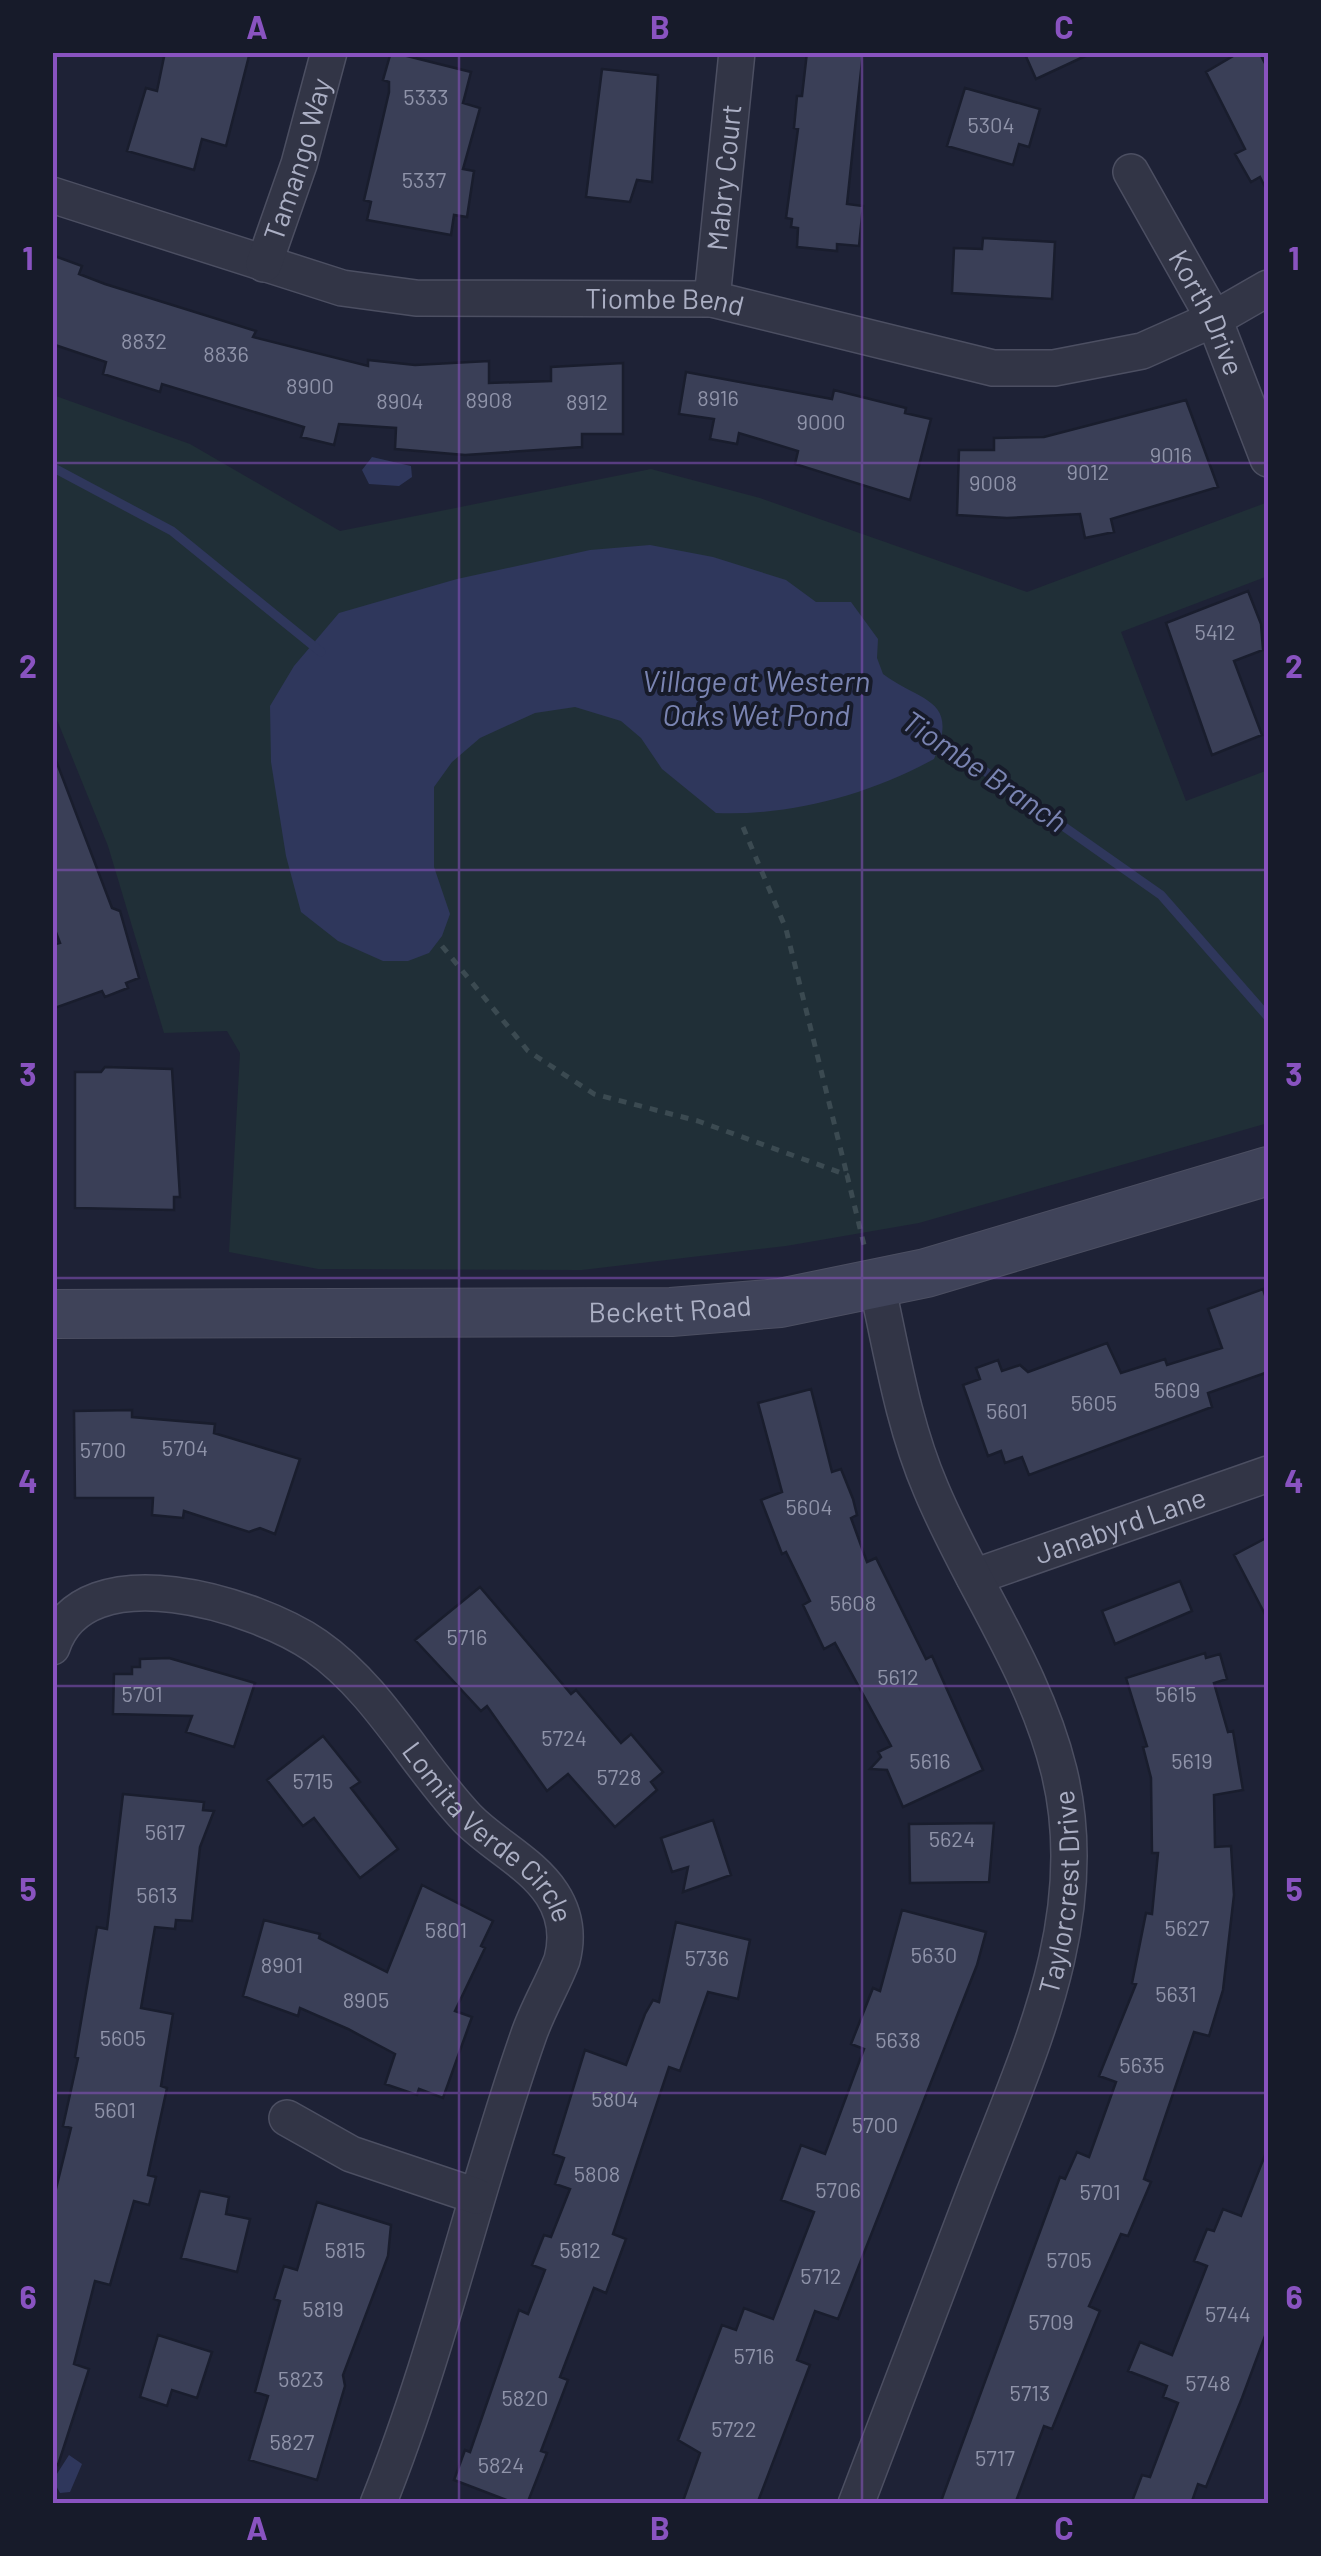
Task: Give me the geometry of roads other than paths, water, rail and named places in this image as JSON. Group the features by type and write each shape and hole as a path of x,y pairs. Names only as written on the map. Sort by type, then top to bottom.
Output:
{"street":[{"name":"Tamango Way","path":"264,264 299,164 329,52"},
{"name":"Mabry Court","path":"712,299 737,52"},
{"name":"Korth Drive","path":"1131,172 1214,319 1268,460"},
{"name":"Tiombe Bend","path":"52,195 342,288 416,298 712,299 962,363 1017,370 1117,358 1214,319 1268,288"},
{"name":"Beckett Road","path":"52,1314 671,1312 780,1302 877,1285 1268,1171"},
{"name":"Taylorcrest Drive","path":"856,2504 1054,1975 1068,1910 1070,1834 1059,1770 1032,1689 974,1577 918,1453 877,1285"},
{"name":"Janabyrd Lane","path":"974,1577 1268,1474"},
{"name":"Lomita Verde Circle","path":"52,1647 74,1612 128,1594 198,1598 248,1610 330,1657 368,1695 468,1818 542,1879 562,1915 566,1947 532,2024 476,2196 433,2351 378,2504"},
{"path":"287,2118 351,2154 476,2196"}],"water":[{"path":"372,457 411,466 412,477 399,486 369,484 362,470"},
{"name":"Village at Western Oaks Wet Pond","path":"650,545 713,557 786,580 816,602 851,602 878,639 877,658 883,674 933,704 940,713 941,739 934,759 883,783 828,801 772,811 716,813 662,769 641,738 621,721 575,707 535,713 480,738 452,762 434,787 434,867 450,914 442,936 429,953 408,961 383,961 338,941 301,912 286,856 271,762 270,706 294,666 339,613 457,579 590,550"},
{"path":"69,2455 82,2464 70,2492 60,2493 53,2480"}],"waterway":[{"name":"Tiombe Branch","path":"52,467 172,531 321,652"},
{"name":"Tiombe Branch","path":"932,734 1161,895 1268,1017"}]}
